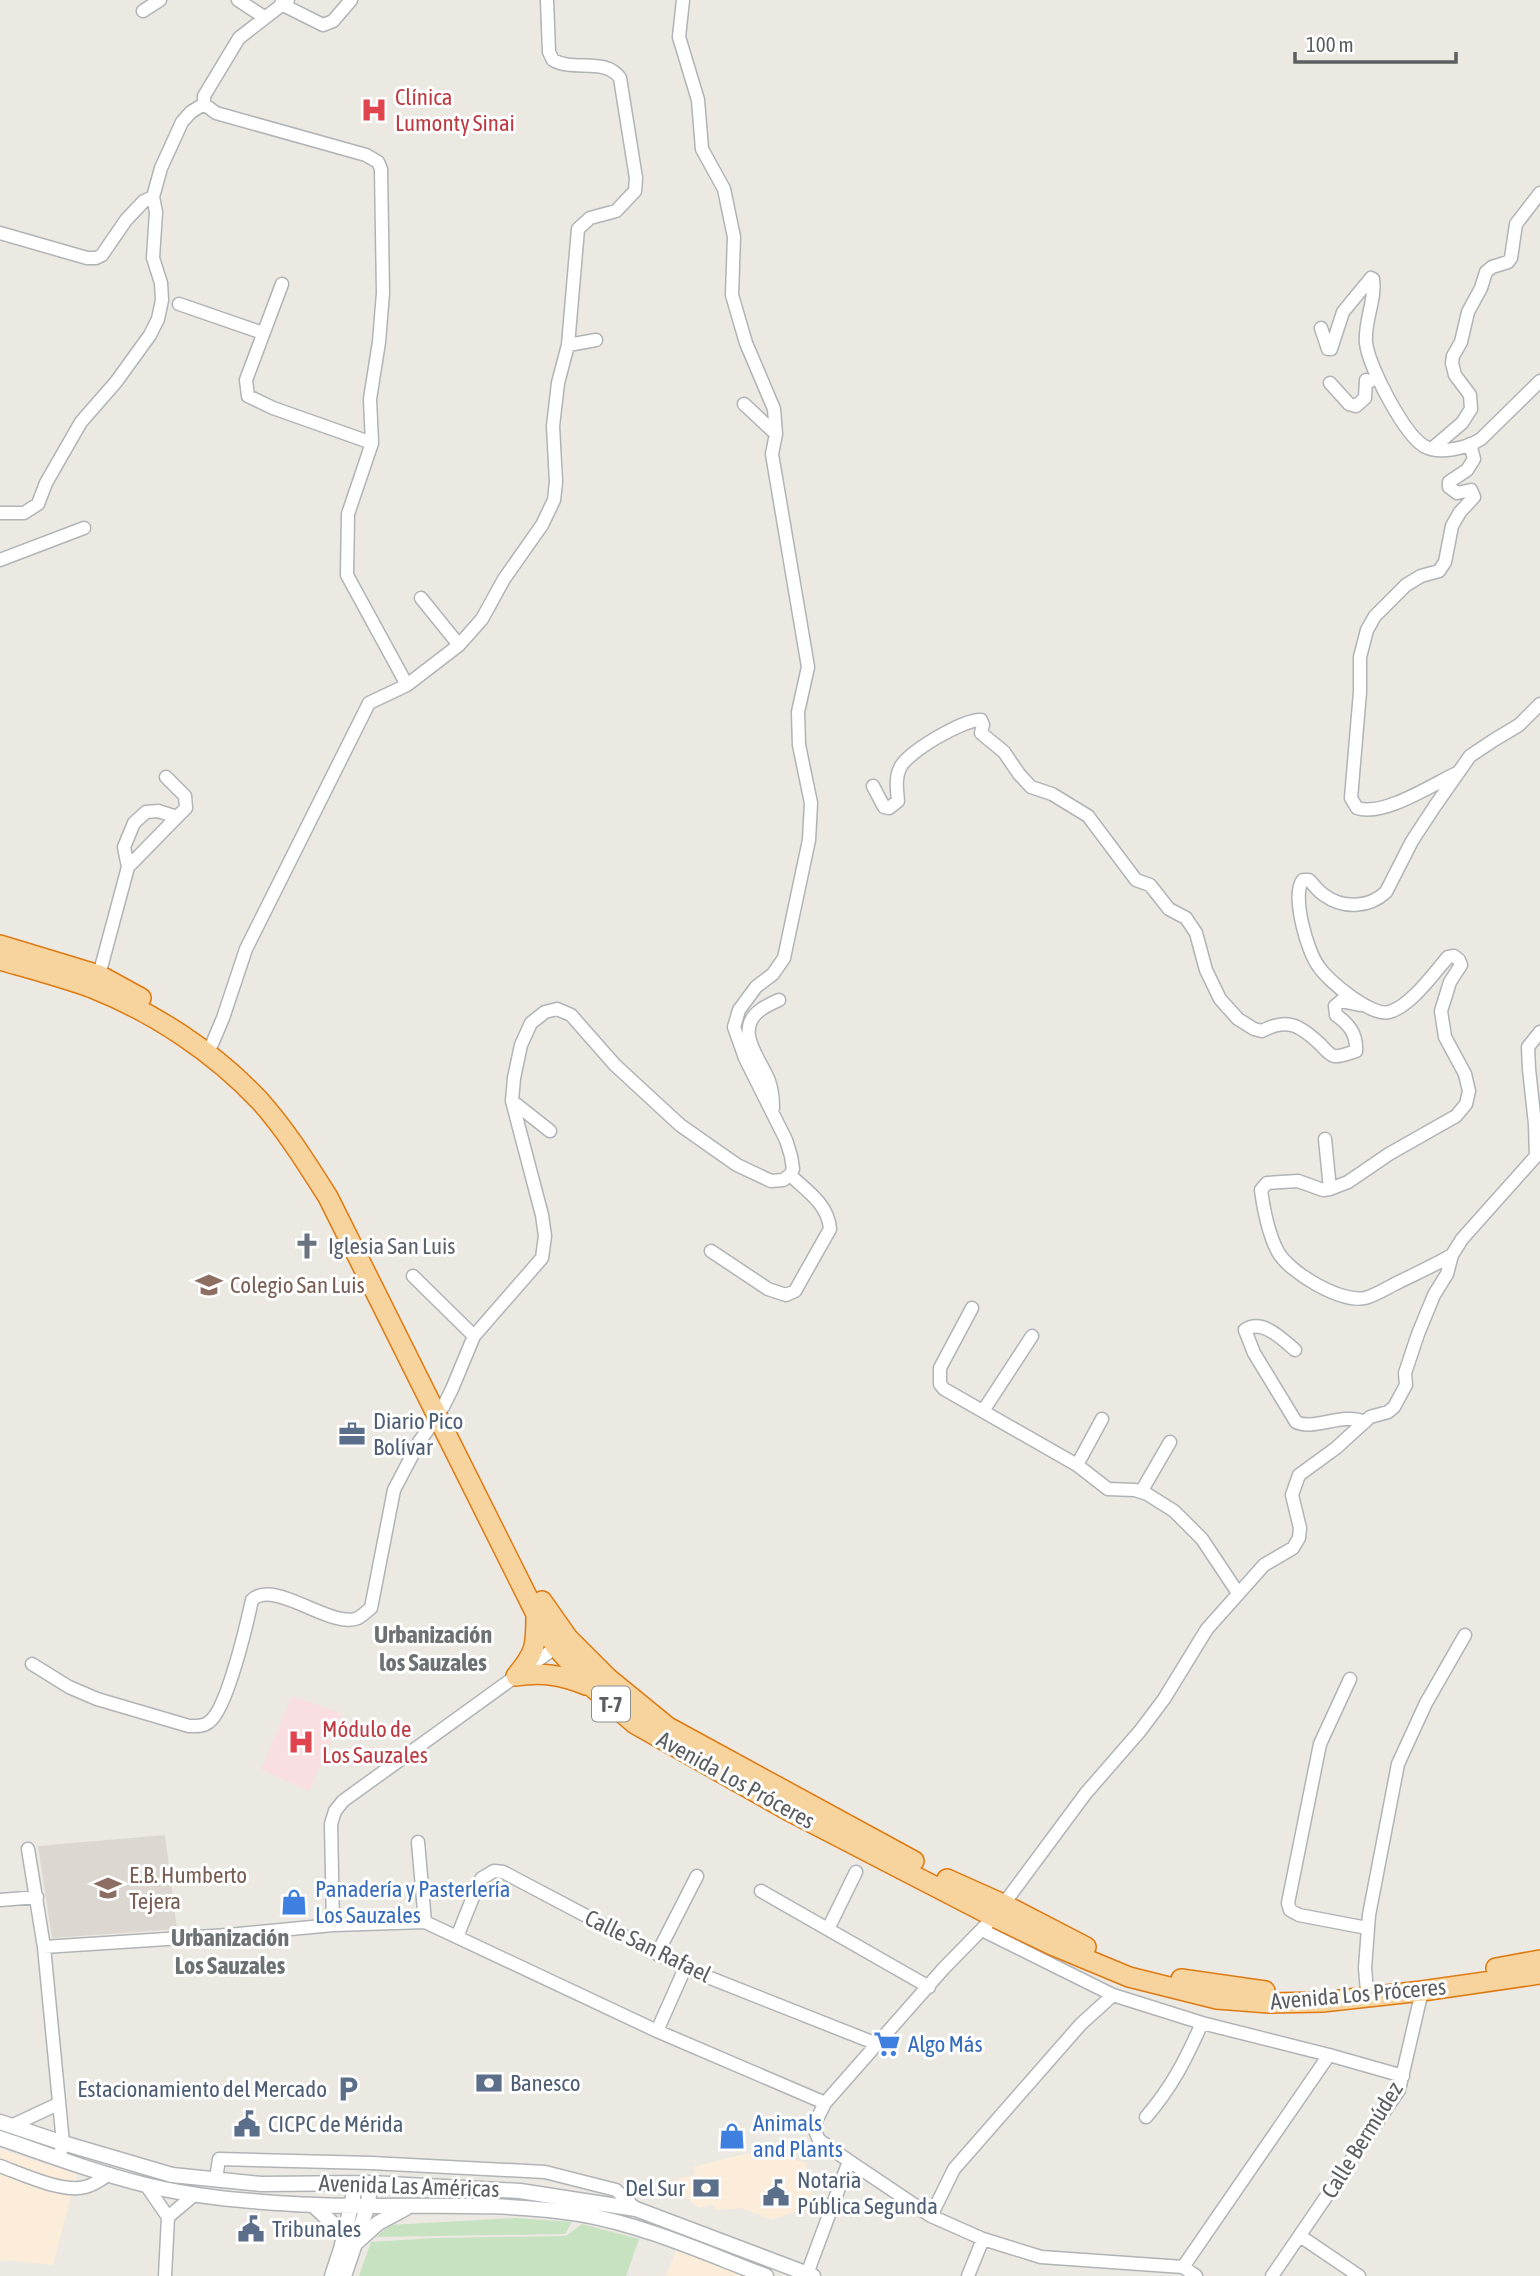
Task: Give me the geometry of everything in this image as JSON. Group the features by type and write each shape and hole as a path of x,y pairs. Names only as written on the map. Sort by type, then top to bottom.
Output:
{"highway":[{"name":"Avenida Los Próceres","path":"0,945 99,975 142,999 212,1044 264,1090 292,1123 339,1197 372,1260 440,1412 536,1614 562,1643 592,1687 635,1724 789,1811 993,1917 1129,1977 1217,1999 1269,2003 1322,2002 1422,1992 1540,1974"},
{"name":"Avenida Los Próceres","path":"0,960 93,989 161,1023 205,1051 260,1102 311,1168 328,1198 562,1643 668,1727 954,1883 993,1917 1173,1978 1282,1993 1367,1991 1540,1960"},
{"path":"516,1676 534,1650 536,1614"},
{"name":"T-7","path":"516,1676 554,1674 592,1687"}],"street":[{"path":"143,11 160,0"},
{"path":"238,0 264,17"},
{"path":"204,104 204,96 239,38 285,2 323,25 333,21 351,0"},
{"path":"212,1044 246,949 369,703 407,685 459,645 482,619 504,579 542,525 554,500 556,482 553,426 558,383 568,345 578,229 590,218 616,211 635,191 636,178 620,78 608,67 565,65 553,60 549,52 547,0"},
{"path":"32,1664 69,1688 97,1699 189,1726 201,1727 218,1713 242,1641 252,1600 256,1596 259,1594 282,1598 345,1620 359,1618 371,1608 394,1490 419,1442 453,1389 474,1336 542,1258 545,1236 542,1214 512,1101 521,1045 531,1023 545,1012 557,1009 571,1015 615,1065 680,1125 737,1165 771,1181 783,1180 793,1169 786,1140 745,1058 734,1027 739,1010 756,987 773,974 784,958 809,827 811,803 799,745 798,712 808,667 772,454 776,434 774,409 746,343 732,295 734,237 724,189 702,149 698,100 678,37 683,0"},
{"path":"0,513 24,513 38,505 46,483 81,422 116,382 150,335 158,319 162,300 161,283 153,258 156,212 153,197 161,169 182,122 204,104"},
{"path":"204,104 216,113 366,155 378,162 381,169 383,293 370,399 372,443 348,514 348,575 407,685"},
{"path":"1436,450 1435,446 1462,423 1471,409 1470,396 1455,375 1452,363 1461,342 1468,312 1486,272 1511,258 1516,225 1540,194"},
{"path":"0,233 87,258 96,258 106,250 132,212 153,197"},
{"path":"1321,328 1331,349 1343,312 1365,283 1373,279 1366,343 1370,361 1413,436 1421,444 1436,450 1470,444 1481,439 1540,381"},
{"path":"282,284 246,380 248,396 273,408 372,443"},
{"path":"179,304 264,333"},
{"path":"568,345 596,341"},
{"path":"1330,383 1354,406 1365,398 1366,377 1384,389"},
{"path":"744,404 776,434"},
{"path":"1461,770 1409,797 1375,810 1357,808 1350,798 1360,692 1360,657 1367,630 1376,616 1406,585 1421,576 1439,571 1445,562 1452,526 1474,497 1471,490 1457,493 1449,487 1449,482 1467,470 1474,459 1470,444"},
{"path":"0,560 85,528"},
{"path":"421,598 459,645"},
{"path":"1452,1255 1367,1298 1347,1298 1316,1284 1278,1253 1263,1209 1261,1190 1267,1183 1298,1181 1323,1190 1348,1182 1389,1154 1456,1116 1466,1104 1469,1091 1465,1074 1445,1037 1441,1011 1444,995 1461,965 1459,960 1454,956 1448,957 1409,1000 1396,1010 1380,1013 1361,1004 1319,967 1307,942 1301,917 1300,883 1309,880 1322,894 1343,904 1369,903 1381,897 1412,841 1470,756 1519,725 1540,704"},
{"path":"873,786 882,804 889,808 893,806 898,801 896,782 900,769 910,755 946,732 967,722 981,720 981,733 1004,752 1031,788 1052,794 1081,810 1136,880 1150,885 1169,909 1186,918 1196,933 1206,970 1216,993 1238,1018 1262,1031 1282,1023 1294,1026 1308,1034 1329,1054 1340,1056 1356,1051 1357,1047 1353,1032 1348,1023 1336,1015 1335,1006 1341,1001 1361,1004"},
{"path":"128,867 186,808 185,796 166,777"},
{"path":"99,975 128,867 124,847 134,823 145,812 158,811 177,817"},
{"path":"774,1115 768,1077 752,1047 749,1033 750,1023 758,1012 779,1000"},
{"path":"1196,2276 1183,2267 1041,2257 983,2239 931,2216 819,2140 816,2121 825,2104 877,2044 993,1917 1086,1793 1164,1699 1207,1629 1264,1565 1293,1548 1299,1538 1300,1528 1292,1494 1299,1475 1336,1448 1365,1422 1377,1414 1388,1412 1400,1398 1406,1385 1405,1373 1418,1334 1434,1295 1447,1274 1452,1255 1462,1239 1536,1156 1528,1047 1540,1032"},
{"path":"512,1101 550,1131"},
{"path":"1325,1139 1330,1189"},
{"path":"710,1251 768,1289 786,1295 795,1291 830,1229 830,1218 823,1205 790,1175"},
{"path":"413,1276 474,1336"},
{"path":"972,1308 940,1368 939,1376 944,1389 1077,1465 1108,1489 1141,1492 1174,1511 1202,1539 1238,1593"},
{"path":"1295,1350 1262,1327 1253,1326 1245,1330 1254,1353 1296,1422 1312,1425 1337,1419 1360,1419 1365,1422"},
{"path":"983,1411 1032,1336"},
{"path":"1077,1465 1102,1419"},
{"path":"1141,1492 1170,1442"},
{"path":"1367,1991 1367,1928 1398,1764 1430,1695 1465,1635"},
{"path":"333,1926 331,1824 335,1811 343,1801 562,1643"},
{"path":"1350,1679 1320,1744 1288,1903 1290,1910 1299,1915 1367,1928"},
{"path":"418,1842 425,1922"},
{"path":"28,1849 44,1947 62,2143 59,2158"},
{"name":"Calle San Rafael","path":"457,1937 482,1878 494,1871 503,1872 685,1968 877,2044"},
{"path":"828,1929 856,1872"},
{"path":"657,1954 697,1877"},
{"path":"761,1891 929,1987"},
{"path":"0,1900 37,1898"},
{"path":"993,1917 1113,1995 1202,2023 1329,2054 1403,2076"},
{"path":"44,1947 425,1922 657,2031 825,2104"},
{"path":"657,2031 685,1968"},
{"name":"Calle Bermúdez","path":"1272,2276 1399,2090 1422,1992"},
{"path":"931,2216 954,2169 1081,2024 1113,1995"},
{"path":"1146,2117 1166,2095 1183,2067 1202,2023"},
{"path":"1183,2267 1329,2054"},
{"path":"6,2124 58,2104"},
{"name":"Avenida Las Américas","path":"6,2124 172,2175 261,2184 363,2184 525,2192 636,2209 810,2275"},
{"name":"Avenida Las Américas","path":"0,2138 146,2185 194,2195 313,2205 521,2207 582,2215 645,2231 766,2276"},
{"path":"216,2179 219,2159 545,2172 616,2190 636,2209"},
{"path":"810,2275 849,2161"},
{"path":"294,2162 294,2182"},
{"path":"0,2166 68,2188 82,2189 95,2185 109,2174"},
{"path":"525,2192 527,2171"},
{"path":"332,2276 368,2205 363,2184"},
{"path":"344,2276 352,2206 363,2184"},
{"path":"146,2185 168,2217 165,2276"},
{"path":"168,2217 194,2195"},
{"path":"313,2205 349,2245"},
{"path":"349,2245 378,2223 407,2207"},
{"path":"1300,2236 1359,2276"},
{"path":"968,2276 983,2239"}],"shaded area":[{"name":"Módulo de Los Sauzales","path":"292,1696 342,1714 309,1791 261,1769"},
{"name":"E.B. Humberto Tejera","path":"165,1835 177,1929 52,1938 38,1846"},
{"path":"0,2149 77,2174 53,2265 0,2261"},
{"path":"786,2153 797,2161 805,2162 815,2205 771,2220 742,2208 716,2210 713,2205 698,2208 680,2191 677,2178 695,2175 693,2167 744,2154"},
{"path":"678,2245 757,2276 666,2276"}],"green space":[{"path":"515,2218 572,2222 565,2234 376,2237 390,2225"},
{"path":"582,2224 639,2239 626,2276 359,2276 371,2242 566,2236"}],"place":[{"name":"Clínica Lumonty Sinai","path":"374,110"},
{"name":"Iglesia San Luis","path":"307,1246"},
{"name":"Colegio San Luis","path":"209,1285"},
{"name":"Diario Pico Bolívar","path":"352,1434"},
{"name":"Módulo de Los Sauzales","path":"301,1742"},
{"name":"E.B. Humberto Tejera","path":"108,1888"},
{"name":"Panadería y Pasterlería Los Sauzales","path":"294,1902"},
{"name":"Algo Más","path":"887,2044"},
{"name":"Banesco","path":"489,2083"},
{"name":"Estacionamiento del Mercado","path":"348,2089"},
{"name":"CICPC de Mérida","path":"247,2124"},
{"name":"Animals and Plants","path":"732,2136"},
{"name":"Del Sur","path":"706,2188"},
{"name":"Notaria Pública Segunda","path":"776,2193"},
{"name":"Tribunales","path":"251,2229"}],"district":[{"name":"Urbanización los Sauzales","path":"433,1648"},
{"name":"Urbanización Los Sauzales","path":"230,1951"}]}
